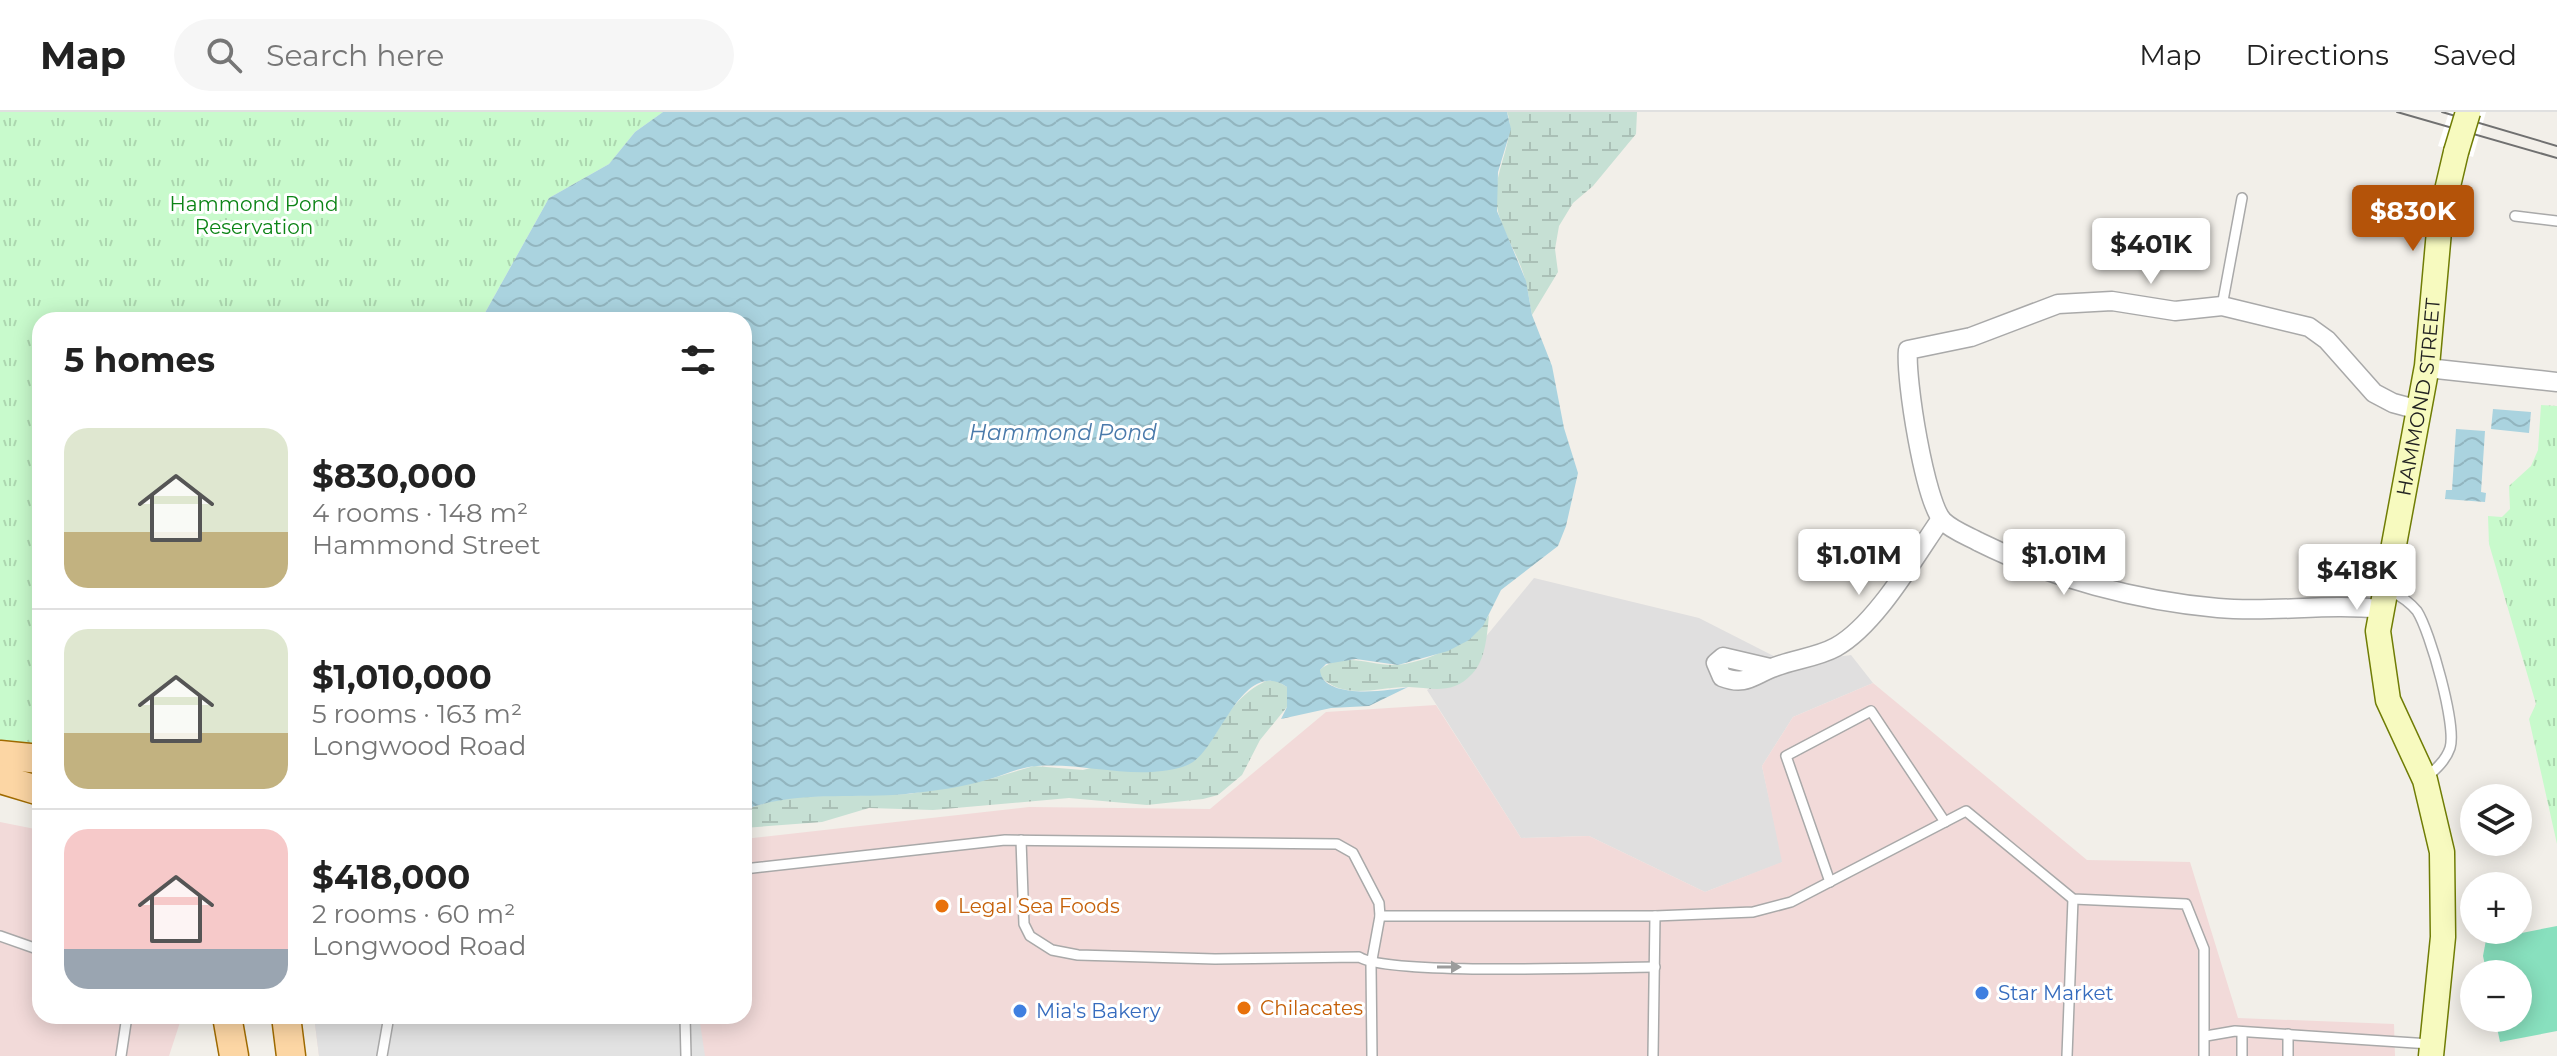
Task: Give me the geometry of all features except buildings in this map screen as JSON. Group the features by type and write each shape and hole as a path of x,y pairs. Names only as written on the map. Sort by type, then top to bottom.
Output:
{"main road":[{"path":"0,755 32,758"},
{"path":"0,779 32,789"},
{"path":"228,1024 234,1056"},
{"path":"287,1024 291,1056"}],"street":[{"name":"HAMMOND STREET","path":"2431,1050 2443,937 2444,876 2439,829 2425,780 2388,700 2379,652 2383,598 2427,368 2440,220 2468,112"},
{"path":"2383,598 2218,608 2154,598 2027,563 1941,519 1911,408 1908,350 1971,337 2058,304 2112,301 2175,311 2222,306 2309,327 2327,340 2374,393 2393,403 2419,410"},
{"path":"2427,368 2557,382"},
{"path":"1770,668 1838,647 1893,590 1941,519"}],"lane":[{"path":"2222,306 2242,198"},
{"path":"2515,216 2557,221"},
{"path":"2383,598 2405,599 2422,621 2447,712 2451,746 2446,758 2425,780"},
{"path":"1830,882 1786,756 1871,711 1945,822"},
{"path":"1380,916 1655,916 1773,908 1966,811 2073,899 2186,904 2204,949 2204,1056"},
{"path":"752,868 1021,840 1337,844 1358,861 1375,891 1380,916 1371,965 1372,1056"},
{"path":"1021,840 1024,924 1030,936 1052,950 1078,955 1215,959 1359,957 1371,965 1655,967"},
{"path":"2067,1056 2073,899"},
{"path":"1653,1056 1655,916"},
{"path":"0,936 32,947"},
{"path":"121,1056 126,1024"},
{"path":"382,1056 388,1024"},
{"path":"685,1024 686,1056"},
{"path":"2206,1036 2242,1032 2288,1034 2431,1050"},
{"path":"2242,1032 2242,1056"},
{"path":"2288,1034 2288,1056"}],"shaded area":[{"path":"1534,578 1699,618 1799,669 1829,658 1851,655 1873,683 1793,717 1762,766 1783,862 1705,892 1589,836 1521,838 1427,690 1460,668"},
{"path":"1873,683 2087,860 2190,862 2238,1018 2394,1024 2395,1056 319,1056 315,1024 752,1024 752,838 1029,807 1210,809 1326,712 1436,705 1521,838 1589,836 1705,892 1782,862 1762,766 1793,717"},
{"path":"0,822 32,828 32,1024 179,1024 169,1056 0,1056"},
{"path":"315,1024 700,1024 705,1056 319,1056"}],"green space":[{"name":"Hammond Pond Reservation","path":"0,112 663,112 635,132 609,164 549,198 485,312 32,312 32,747 0,745"},
{"path":"1507,112 1637,112 1636,134 1593,186 1573,203 1559,226 1555,249 1558,272 1532,315 1523,273 1497,206 1497,186 1508,142"},
{"path":"2541,405 2557,406 2557,844 2529,719 2536,704 2489,544 2488,516 2502,517 2510,509 2509,486 2531,466 2538,450"},
{"path":"1489,615 1485,646 1477,668 1465,681 1450,688 1398,687 1351,691 1340,689 1320,676 1320,670 1337,661 1393,665 1432,656 1472,634"},
{"path":"1266,681 1277,681 1287,687 1287,707 1260,740 1242,775 1218,795 1147,805 1069,798 933,810 869,808 822,822 752,827 752,807 784,797 909,794 990,779 1034,766 1083,770 1215,735 1236,704"},
{"path":"2557,926 2557,1031 2500,1042 2498,1032 2532,1032 2532,960 2484,960 2485,944 2532,944 2532,931"}],"water":[{"name":"Hammond Pond","path":"663,112 1507,112 1511,129 1498,172 1497,211 1526,281 1532,315 1552,366 1564,428 1578,473 1566,526 1558,546 1501,590 1483,626 1469,640 1448,651 1398,665 1356,659 1326,664 1320,670 1324,680 1343,690 1408,687 1369,706 1331,708 1281,719 1287,707 1287,687 1271,681 1258,684 1245,693 1203,753 1184,766 1137,772 1037,766 938,790 804,797 752,808 752,312 485,312 549,198 609,164 635,132"},
{"path":"2493,409 2531,412 2529,433 2491,429"},
{"path":"2456,429 2485,431 2481,492 2486,493 2485,502 2445,499 2446,490 2452,490"}],"pier":[{"path":"2449,112 2486,112 2473,157 2438,146"}],"tram line":[{"path":"2397,112 2557,158"},
{"path":"2442,112 2557,146"}],"place":[{"name":"Legal Sea Foods","path":"942,906"},
{"name":"Star Market","path":"1982,993"},
{"name":"Chilacates","path":"1244,1008"},
{"name":"Mia's Bakery","path":"1020,1011"}]}
